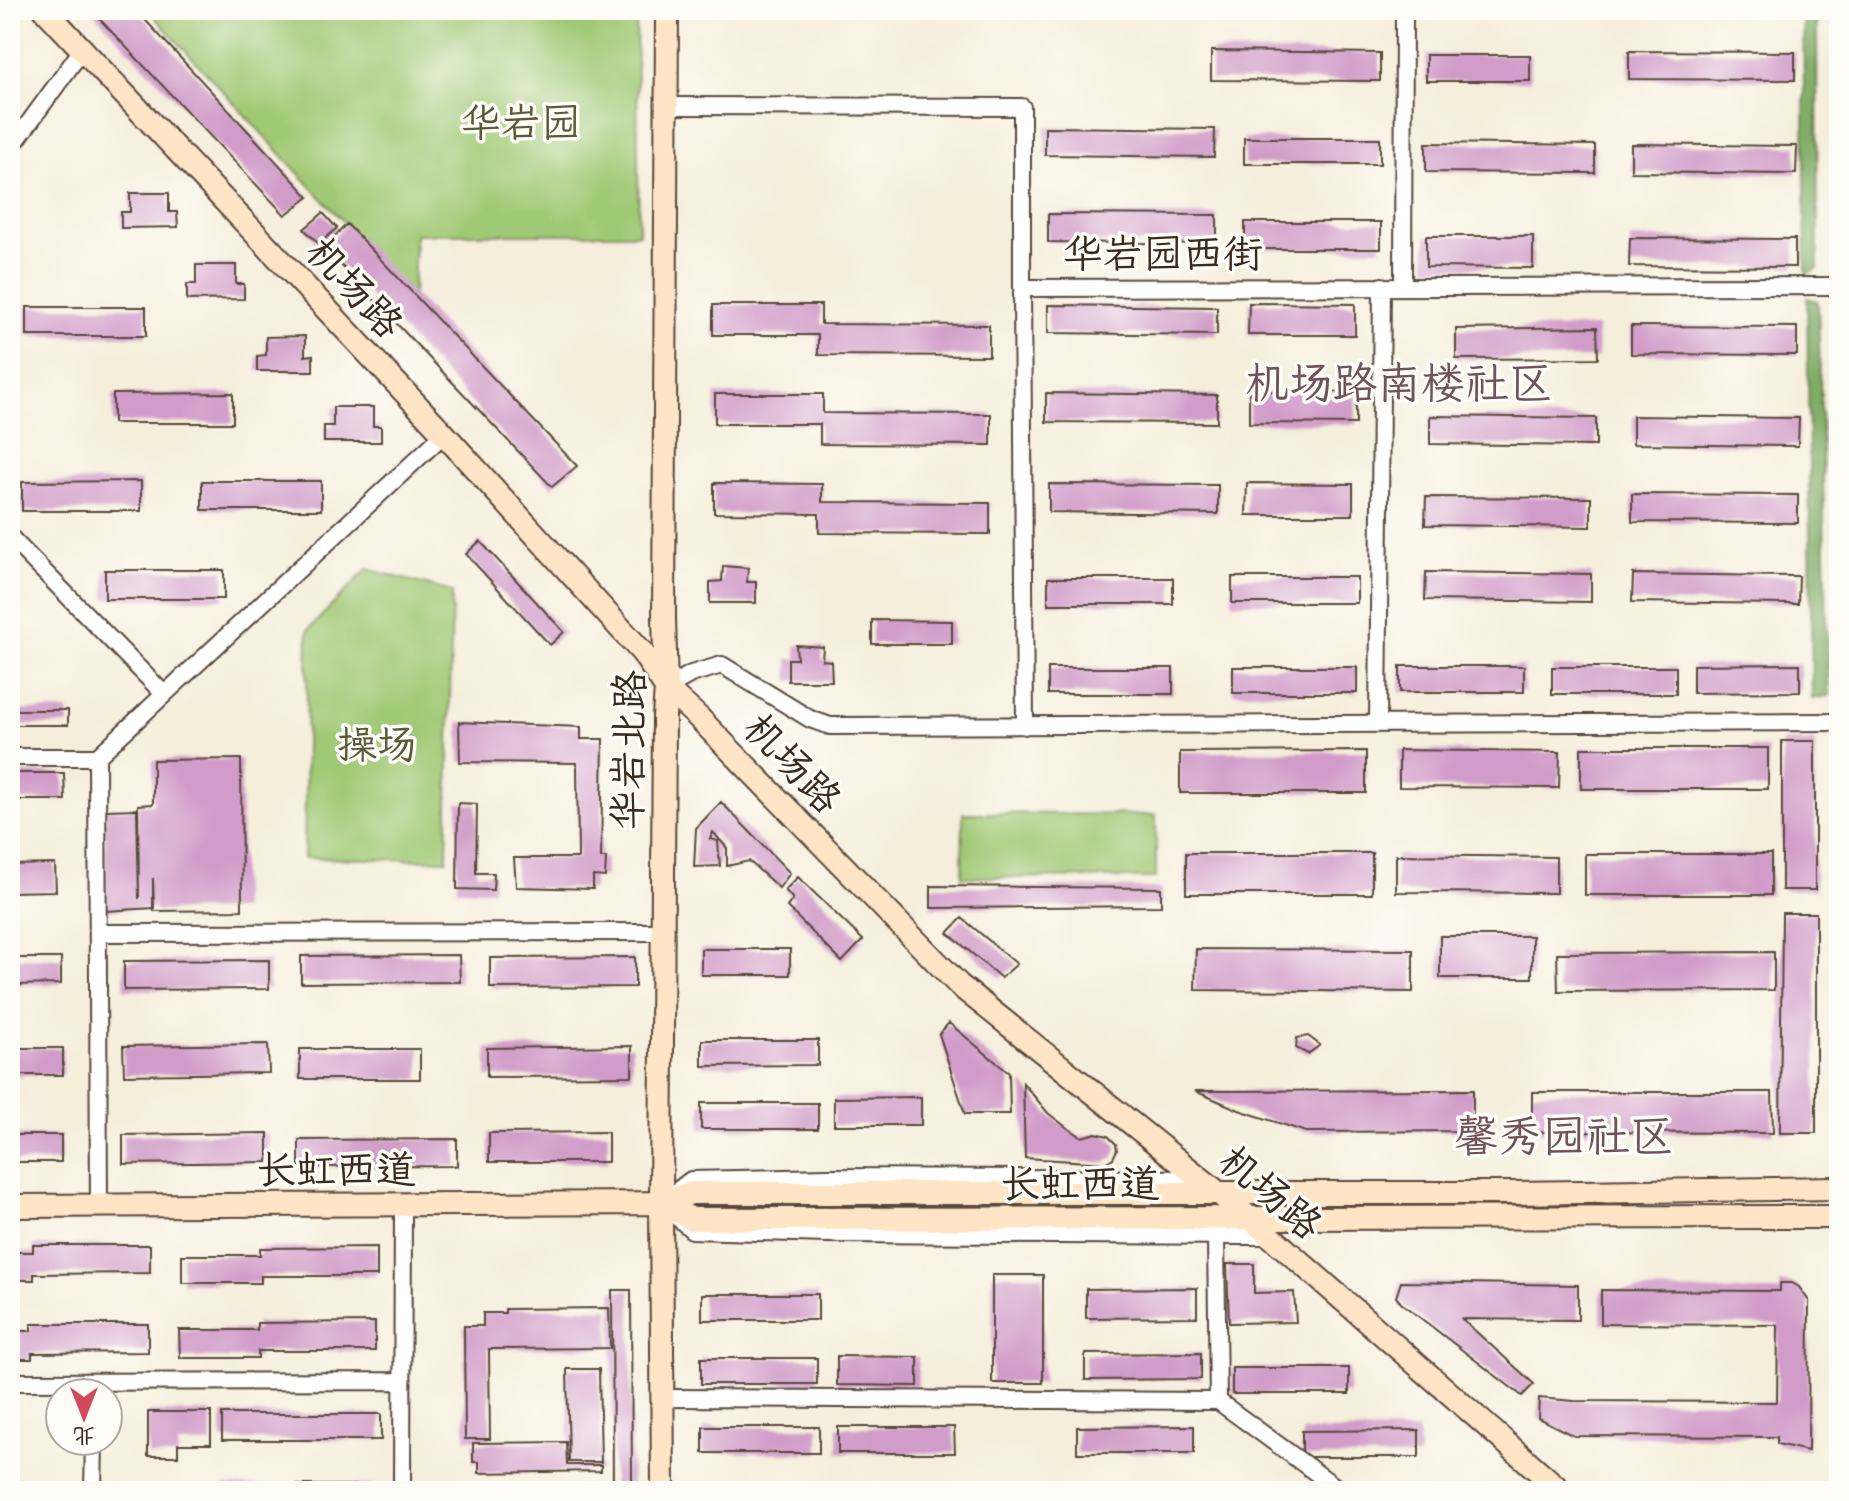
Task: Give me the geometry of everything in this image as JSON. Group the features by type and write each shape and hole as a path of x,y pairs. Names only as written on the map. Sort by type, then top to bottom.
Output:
{"street":[{"name":"机场路","path":"45,10 444,434 642,652 666,688 699,718 959,985 1251,1219 1561,1491"},
{"name":"华岩北路","path":"663,1491 661,1203 666,688 667,10"},
{"path":"1403,286 1404,10"},
{"path":"10,149 82,50"},
{"name":"华岩园西街","path":"666,106 1022,107 1022,288 1839,286"},
{"path":"1378,724 1382,286"},
{"path":"1022,288 1025,726"},
{"path":"10,757 97,757 444,434"},
{"path":"10,537 163,693"},
{"path":"666,688 691,674 722,665 810,719 830,726 1839,722"},
{"path":"97,757 99,1206"},
{"path":"98,933 663,932"},
{"name":"长虹西道","path":"10,1206 661,1203 691,1193 1208,1186 1839,1188"},
{"path":"661,1203 692,1230 828,1234 1270,1236"},
{"name":"长虹西道","path":"661,1203 692,1219 1839,1217"},
{"path":"402,1491 403,1205"},
{"path":"1216,1236 1218,1401"},
{"path":"124,1386 402,1381"},
{"path":"10,1382 44,1384"},
{"path":"662,1398 1218,1401 1341,1491"},
{"path":"93,1491 94,1457"}],"green space":[{"name":"华岩园","path":"148,10 636,10 639,234 415,234 413,297"},
{"path":"1803,10 1817,10 1818,268 1806,275"},
{"path":"1807,298 1818,301 1829,696 1812,699"},
{"name":"操场","path":"367,569 452,592 447,860 304,858 308,630"},
{"path":"963,813 1156,815 1156,878 962,877"}],"building":[{"path":"91,10 136,10 309,197 285,215"},
{"path":"1211,51 1380,53 1380,81 1211,80"},
{"path":"1629,51 1795,52 1795,80 1629,79"},
{"path":"1426,55 1530,55 1530,81 1426,81"},
{"path":"1045,127 1215,129 1214,157 1045,155"},
{"path":"1244,138 1380,138 1380,164 1244,164"},
{"path":"1426,143 1595,145 1595,173 1426,172"},
{"path":"1631,144 1797,146 1796,174 1631,172"},
{"path":"130,193 169,193 169,212 177,212 178,227 121,228 121,212 130,212"},
{"path":"323,213 337,228 319,244 304,229"},
{"path":"1048,214 1217,215 1217,244 1048,242"},
{"path":"1245,222 1381,222 1381,249 1245,249"},
{"path":"347,224 577,466 552,487 339,263 342,258 327,244"},
{"path":"1426,236 1533,236 1533,268 1426,267"},
{"path":"1630,238 1795,239 1795,267 1629,266"},
{"path":"196,265 236,265 236,284 244,284 244,299 187,300 187,284 196,284"},
{"path":"1249,303 1355,304 1355,335 1248,335"},
{"path":"713,305 821,305 821,324 989,325 989,356 818,355 818,335 713,335"},
{"path":"1048,305 1217,307 1217,335 1048,333"},
{"path":"27,307 146,307 146,336 27,336"},
{"path":"1631,326 1797,327 1797,355 1631,354"},
{"path":"1597,327 1598,358 1456,359 1456,329"},
{"path":"305,336 305,356 313,355 313,371 257,371 257,356 266,355 266,337"},
{"path":"1249,391 1356,392 1356,424 1249,423"},
{"path":"233,393 233,423 113,423 113,394"},
{"path":"1046,393 1217,395 1217,423 1046,422"},
{"path":"715,394 823,394 823,413 991,414 991,445 820,444 820,424 715,424"},
{"path":"333,407 373,407 373,426 381,426 381,442 324,442 324,426 333,426"},
{"path":"1430,416 1596,418 1596,446 1430,444"},
{"path":"1633,416 1799,418 1798,446 1633,444"},
{"path":"141,481 141,511 22,511 22,482"},
{"path":"202,481 321,481 321,510 202,510"},
{"path":"714,483 822,484 822,502 990,503 990,534 819,533 819,514 714,513"},
{"path":"1247,483 1353,484 1353,515 1246,515"},
{"path":"1049,484 1218,485 1218,514 1049,512"},
{"path":"1632,494 1798,495 1798,523 1632,522"},
{"path":"1426,497 1591,498 1591,527 1425,525"},
{"path":"480,541 564,632 550,645 466,554"},
{"path":"723,566 748,568 747,582 756,582 756,603 710,603 710,582 722,581"},
{"path":"105,570 224,570 224,599 105,599"},
{"path":"1426,572 1591,574 1591,602 1425,600"},
{"path":"1633,574 1799,576 1798,604 1632,602"},
{"path":"1232,577 1357,577 1357,603 1232,603"},
{"path":"1048,578 1173,578 1173,604 1048,604"},
{"path":"872,620 952,621 952,644 872,644"},
{"path":"796,645 823,647 822,660 831,661 832,681 788,681 788,659 797,659"},
{"path":"1800,664 1800,692 1693,693 1693,665"},
{"path":"1400,666 1524,666 1524,692 1400,692"},
{"path":"1233,667 1357,667 1357,693 1233,693"},
{"path":"1552,667 1676,667 1676,694 1552,694"},
{"path":"1048,668 1173,668 1173,694 1048,694"},
{"path":"10,710 68,710 68,725 10,725"},
{"path":"459,722 581,727 581,739 603,739 601,858 606,858 605,877 593,876 593,889 516,887 514,858 578,858 577,763 460,762"},
{"path":"1782,741 1815,741 1815,890 1782,890"},
{"path":"1581,748 1768,748 1768,789 1581,789"},
{"path":"1399,750 1560,752 1559,788 1399,787"},
{"path":"1366,751 1366,793 1180,793 1180,752"},
{"path":"241,759 242,910 154,911 153,878 153,908 106,911 105,810 137,809 139,899 138,805 153,804 153,760"},
{"path":"10,773 64,773 65,800 10,800"},
{"path":"721,802 790,873 779,888 749,861 727,866 727,848 713,832 710,839 718,841 720,866 694,867 696,828"},
{"path":"458,803 477,804 476,873 494,873 493,890 457,889"},
{"path":"1186,853 1372,853 1372,894 1186,894"},
{"path":"1585,854 1771,854 1771,895 1585,895"},
{"path":"1396,855 1556,857 1556,893 1396,892"},
{"path":"55,864 56,891 10,892 10,865"},
{"path":"798,877 863,940 842,962 787,907 793,899 785,890"},
{"path":"931,886 1161,888 1161,906 931,908"},
{"path":"1782,913 1816,913 1816,1133 1780,1133"},
{"path":"962,918 1017,964 1001,978 948,933"},
{"path":"1440,936 1532,936 1532,978 1440,978"},
{"path":"701,949 790,949 790,975 701,975"},
{"path":"1196,949 1413,950 1413,992 1195,990"},
{"path":"1774,952 1774,990 1558,991 1557,953"},
{"path":"459,955 460,982 301,983 301,956"},
{"path":"635,957 635,987 490,988 490,958"},
{"path":"10,958 61,958 61,984 10,985"},
{"path":"269,960 269,989 124,990 124,961"},
{"path":"949,1023 1009,1073 1010,1114 965,1114 939,1034"},
{"path":"1308,1036 1320,1045 1308,1054 1296,1048 1297,1038"},
{"path":"702,1040 818,1040 818,1065 702,1066"},
{"path":"268,1044 269,1073 124,1075 123,1046"},
{"path":"632,1046 632,1076 487,1077 487,1048"},
{"path":"10,1048 63,1048 63,1075 10,1075"},
{"path":"300,1049 420,1049 420,1079 300,1079"},
{"path":"1023,1083 1048,1113 1082,1137 1096,1133 1108,1136 1116,1144 1113,1158 1105,1163 1025,1158"},
{"path":"1473,1090 1473,1131 1306,1132 1239,1110 1195,1091"},
{"path":"1532,1092 1772,1092 1773,1133 1532,1132"},
{"path":"921,1097 921,1125 834,1125 834,1098"},
{"path":"701,1103 818,1103 818,1129 701,1129"},
{"path":"608,1132 608,1162 489,1162 489,1133"},
{"path":"268,1133 268,1162 123,1164 123,1135"},
{"path":"10,1135 61,1135 61,1162 10,1162"},
{"path":"457,1139 457,1166 299,1167 299,1140"},
{"path":"33,1245 150,1245 150,1273 34,1274 34,1280 10,1280 10,1252 33,1252"},
{"path":"377,1247 377,1276 261,1276 261,1283 182,1283 182,1255 260,1255 260,1248"},
{"path":"1227,1264 1254,1264 1254,1293 1294,1292 1296,1322 1229,1323"},
{"path":"992,1275 1043,1275 1043,1383 992,1383"},
{"path":"1401,1282 1578,1285 1578,1320 1462,1319 1534,1384 1522,1396 1401,1303 1396,1297"},
{"path":"1780,1283 1792,1283 1799,1287 1809,1301 1808,1451 1777,1444 1777,1437 1574,1436 1538,1418 1539,1398 1574,1401 1777,1402 1778,1325 1601,1324 1601,1290 1780,1291"},
{"path":"1197,1288 1197,1317 1086,1318 1086,1289"},
{"path":"612,1290 631,1290 632,1491 613,1491"},
{"path":"702,1294 818,1294 818,1320 702,1320"},
{"path":"609,1308 610,1348 489,1349 490,1439 465,1439 464,1326 483,1326 483,1313 505,1313 505,1309"},
{"path":"375,1322 375,1351 258,1351 258,1358 180,1358 179,1330 257,1330 257,1323"},
{"path":"31,1324 148,1324 148,1352 32,1353 32,1359 10,1359 10,1331 31,1331"},
{"path":"1201,1353 1201,1379 1085,1380 1085,1354"},
{"path":"837,1356 918,1357 918,1386 837,1385"},
{"path":"701,1358 817,1358 817,1384 701,1384"},
{"path":"1232,1368 1349,1368 1349,1394 1232,1394"},
{"path":"567,1369 599,1369 601,1462 569,1462"},
{"path":"148,1412 211,1412 211,1444 178,1444 178,1456 148,1456"},
{"path":"222,1414 381,1414 381,1440 222,1440"},
{"path":"1194,1426 1194,1453 1077,1453 1077,1427"},
{"path":"703,1427 819,1427 819,1453 703,1453"},
{"path":"838,1427 954,1427 955,1453 838,1453"},
{"path":"1419,1430 1419,1457 1302,1457 1302,1431"},
{"path":"566,1442 567,1465 601,1465 601,1471 479,1473 479,1462 473,1462 473,1443"},
{"path":"223,1485 381,1485 381,1491 223,1491"},
{"path":"539,1487 593,1487 593,1491 539,1491"}],"district":[{"name":"机场路南楼社区","path":"1399,383"},
{"name":"馨秀园社区","path":"1564,1136"}]}
